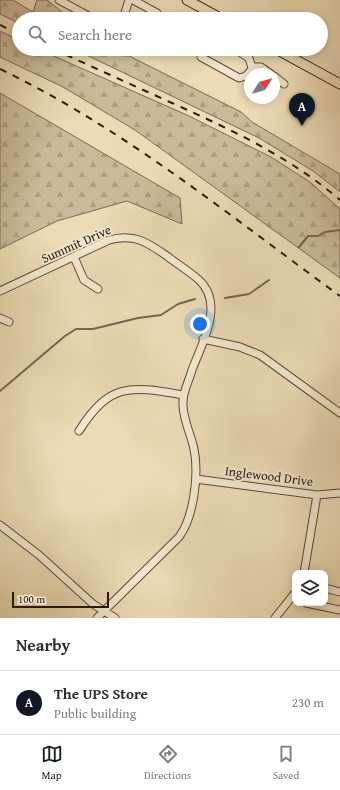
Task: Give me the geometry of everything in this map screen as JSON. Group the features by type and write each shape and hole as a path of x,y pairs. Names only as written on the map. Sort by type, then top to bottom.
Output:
{"main road":[{"path":"187,0 208,12"},
{"path":"289,56 340,84"}],"street":[{"path":"59,0 81,12"},
{"path":"126,12 130,0"},
{"path":"133,0 156,12"},
{"path":"202,56 239,78 244,76"},
{"path":"246,56 249,58 252,68 262,68"},
{"path":"280,81 284,84"},
{"name":"Summit Drive","path":"0,291 120,237 137,239 154,247 199,280 209,295 211,312 204,339 183,395 184,417 194,451 196,479 187,524 184,530 144,573 97,618"},
{"path":"74,257 84,280 98,289"},
{"path":"0,318 9,322"},
{"path":"204,339 240,346 260,355 340,413"},
{"path":"79,431 100,403 120,391 135,389 183,395"},
{"name":"Inglewood Drive","path":"196,479 317,495 340,493"},
{"path":"304,570 317,495"},
{"path":"0,525 28,546 103,612 115,618"},
{"path":"328,589 340,592"},
{"path":"275,618 292,599"},
{"path":"321,606 340,610"}],"green space":[{"path":"0,0 13,0 33,12 12,12 12,20 0,14"},
{"path":"37,0 47,0 62,12 33,12"},
{"path":"0,31 12,37 12,56 54,56 189,116 271,157 310,182 340,209 340,278 135,130 63,87 0,57"},
{"path":"89,56 129,56 241,112 252,122 340,174 340,192 313,171 259,138"},
{"path":"0,93 180,198 182,224 127,201 57,221 0,249"}],"waterway":[{"path":"299,247 308,236 318,236 325,232 340,230"},
{"path":"225,298 249,294 269,280"},
{"path":"0,391 65,336 76,329 93,329 138,318 161,315 178,304 195,299"}],"railway":[{"path":"0,25 12,31"},
{"path":"68,56 238,134 301,170 340,200"},
{"path":"0,69 45,92 90,118 133,146 217,205 340,296"}],"place":[{"name":"The UPS Store","path":"302,126"}]}
